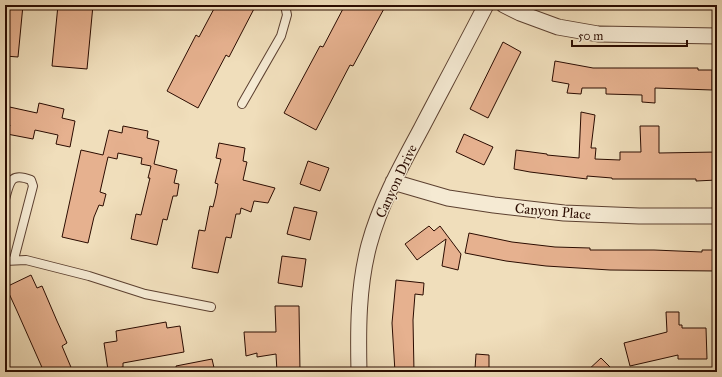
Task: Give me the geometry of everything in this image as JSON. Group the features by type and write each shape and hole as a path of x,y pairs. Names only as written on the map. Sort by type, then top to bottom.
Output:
{"street":[{"name":"Canyon Drive","path":"359,372 359,311 362,277 377,218 392,182 486,5"},
{"path":"504,5 520,13 558,27 598,34 717,36"},
{"name":"Canyon Place","path":"392,182 448,198 564,213 639,216 717,216"}],"lane":[{"path":"242,104 281,36 287,15 285,5"},
{"path":"5,175 14,178 22,177 31,180 33,186 14,260"},
{"path":"5,199 10,182 14,178"},
{"path":"5,261 26,260 52,266 145,294 211,307"}],"building":[{"path":"5,5 23,5 18,57 5,56"},
{"path":"58,5 93,5 87,69 52,66"},
{"path":"216,5 256,5 229,57 226,55 198,108 167,91 196,35 199,37"},
{"path":"345,5 386,5 353,66 350,65 316,130 284,113 320,46 323,47"},
{"path":"503,42 521,52 488,118 470,109"},
{"path":"555,61 593,68 698,68 698,70 712,70 712,90 655,88 655,103 642,102 642,95 606,94 606,88 582,88 581,94 567,93 569,84 552,81"},
{"path":"39,103 64,109 62,118 75,121 70,147 56,144 58,135 35,130 33,139 7,134 10,125 5,124 5,106 37,113"},
{"path":"581,112 595,115 591,148 596,148 595,159 620,160 620,152 641,152 640,126 659,126 659,153 717,152 717,180 612,179 587,176 587,179 514,169 516,150 579,158"},
{"path":"123,126 148,131 147,138 159,141 154,164 177,170 174,183 179,184 177,196 173,196 167,220 163,219 157,245 131,239 136,214 141,215 150,178 148,178 151,166 141,164 142,158 118,153 117,159 108,157 100,192 106,194 103,206 99,205 94,217 88,243 62,237 81,150 103,155 109,130 122,133"},
{"path":"464,134 493,147 484,165 456,152"},
{"path":"219,143 245,148 243,161 247,162 243,180 275,188 268,203 254,201 251,212 241,208 240,214 236,214 231,238 226,237 218,273 192,268 199,230 205,231 210,206 213,207 216,195 218,184 215,183 221,159 216,158"},
{"path":"308,161 329,168 320,191 300,184"},
{"path":"294,207 317,212 310,240 287,234"},
{"path":"429,226 434,231 440,226 461,254 458,270 442,266 446,239 417,260 405,244"},
{"path":"469,233 512,242 555,247 590,248 590,250 702,252 702,250 717,250 717,271 610,270 546,266 506,261 465,253"},
{"path":"282,256 306,259 302,287 278,283"},
{"path":"31,275 37,288 42,286 67,343 62,346 73,372 44,372 6,287"},
{"path":"396,280 424,283 423,295 415,294 413,320 414,372 395,372 392,323"},
{"path":"275,306 299,306 300,372 277,372 276,354 257,357 257,353 246,356 244,332 276,332"},
{"path":"666,312 679,312 679,325 682,325 682,328 706,328 707,359 678,359 678,355 630,366 624,343 667,332"},
{"path":"166,322 167,328 180,326 184,352 123,363 123,367 108,370 104,343 117,341 116,331"},
{"path":"476,354 489,355 489,370 475,369"},
{"path":"601,358 615,372 586,372"},
{"path":"212,359 215,372 177,372 176,366"}]}
